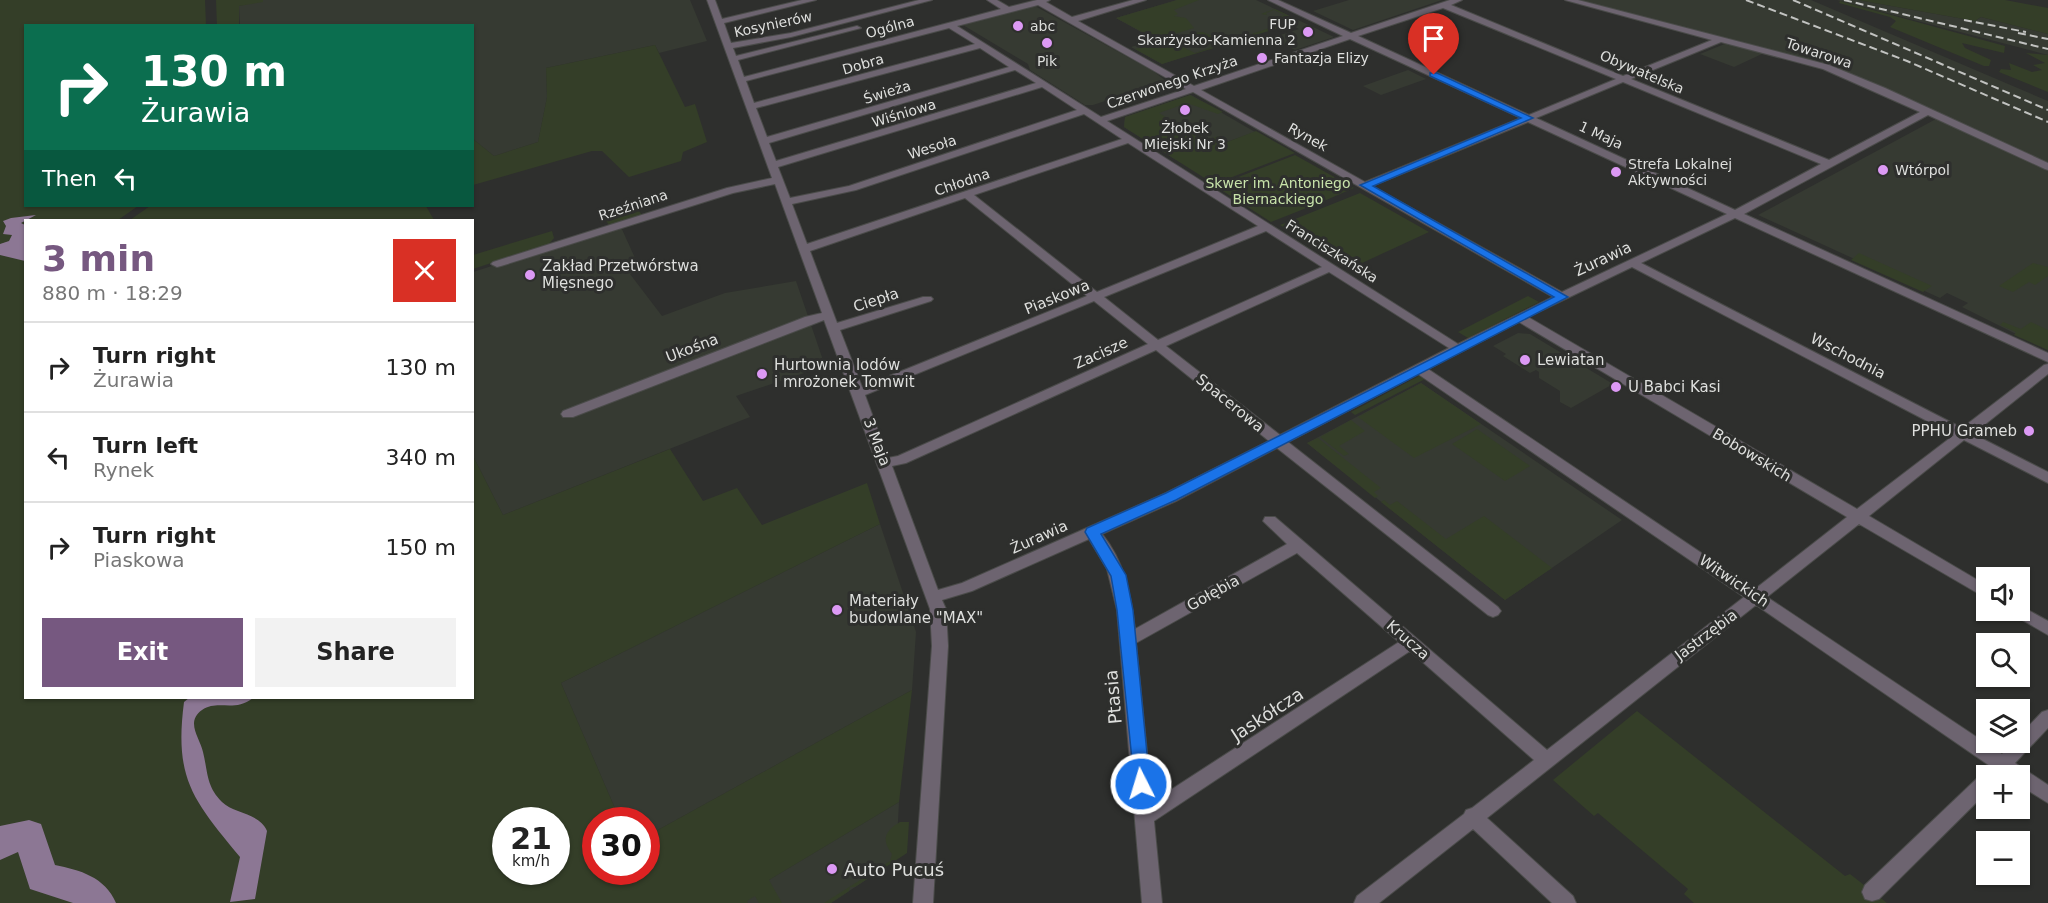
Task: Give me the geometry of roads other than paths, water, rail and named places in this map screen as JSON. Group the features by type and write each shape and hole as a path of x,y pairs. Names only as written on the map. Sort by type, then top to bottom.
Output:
{"street":[{"name":"3 Maja","path":"711,0 934,597 940,623 940,645 923,903"},
{"path":"720,22 812,0"},
{"name":"Kosynierów","path":"728,46 791,35 928,0"},
{"path":"991,0 1008,10"},
{"path":"1071,20 1142,0"},
{"name":"1 Maja","path":"1272,0 2048,358"},
{"name":"Czerwonego Krzyża","path":"1099,121 1458,0"},
{"name":"Towarowa","path":"1569,0 1832,70 2048,167"},
{"name":"Ogólna","path":"741,80 1042,1"},
{"name":"Rynek","path":"1042,1 1071,20 1562,297"},
{"name":"Obywatelska","path":"1444,5 1830,164"},
{"path":"951,25 1099,121"},
{"path":"733,59 857,28"},
{"path":"1365,185 1721,39"},
{"name":"Dobra","path":"751,107 982,45"},
{"name":"Świeża","path":"764,141 1017,67"},
{"name":"Wiśniowa","path":"773,165 1043,84"},
{"name":"Wesoła","path":"787,202 852,188 1083,111"},
{"name":"Żurawia","path":"934,597 967,587 1171,497 1519,317 1735,214 1925,113"},
{"name":"Franciszkańska","path":"1099,121 1458,349"},
{"name":"Chłodna","path":"804,249 1128,140"},
{"name":"Rzeźniana","path":"497,264 731,190 779,180"},
{"name":"Spacerowa","path":"967,195 1493,611"},
{"name":"Piaskowa","path":"858,393 1266,227"},
{"name":"Wschodnia","path":"1633,263 2048,478"},
{"name":"Zacisze","path":"885,463 901,460 1329,268"},
{"name":"Ciepła","path":"833,328 927,299"},
{"name":"Ukośna","path":"568,414 809,320 829,315"},
{"name":"Bobowskich","path":"1519,317 1976,586"},
{"name":"Jastrzębia","path":"1364,903 1472,816 2048,368"},
{"name":"Witwickich","path":"1419,369 1756,597 1990,765"},
{"name":"Krucza","path":"1269,521 1545,759"},
{"name":"Ptasia","path":"1092,532 1119,575 1128,640 1152,903"},
{"name":"Gołębia","path":"1128,640 1298,545"},
{"path":"2030,618 2048,628"},
{"name":"Jaskółcza","path":"1144,817 1411,642"},
{"path":"2002,765 2048,717"},
{"name":"Witwickich","path":"2030,786 2048,795"},
{"path":"1872,892 1976,791"},
{"path":"1472,816 1566,903"}],"waterway":[{"path":"0,845 4,840 29,835 42,878 78,886 99,903"}],"railway":[{"path":"1746,0 1907,61 2048,122"},
{"path":"1793,0 2048,110"},
{"path":"1844,0 2048,49"},
{"path":"1964,20 2026,32"},
{"path":"2018,33 2048,39"}],"place":[{"name":"abc","path":"1018,26"},
{"name":"FUP Skarżysko-Kamienna 2","path":"1308,32"},
{"name":"Pik","path":"1047,43"},
{"name":"Fantazja Elizy","path":"1262,58"},
{"name":"Żłobek Miejski Nr 3","path":"1185,110"},
{"name":"Wtórpol","path":"1883,170"},
{"name":"Strefa Lokalnej Aktywności","path":"1616,172"},
{"name":"Zakład Przetwórstwa Mięsnego","path":"530,275"},
{"name":"Lewiatan","path":"1525,360"},
{"name":"Hurtownia lodów i mrożonek Tomwit","path":"762,374"},
{"name":"U Babci Kasi","path":"1616,387"},
{"name":"PPHU Grameb","path":"2029,431"},
{"name":"Materiały budowlane \"MAX\"","path":"837,610"},
{"name":"Auto Pucuś","path":"832,869"}],"park label":[{"name":"Skwer im. Antoniego Biernackiego","path":"1278,192"}]}
